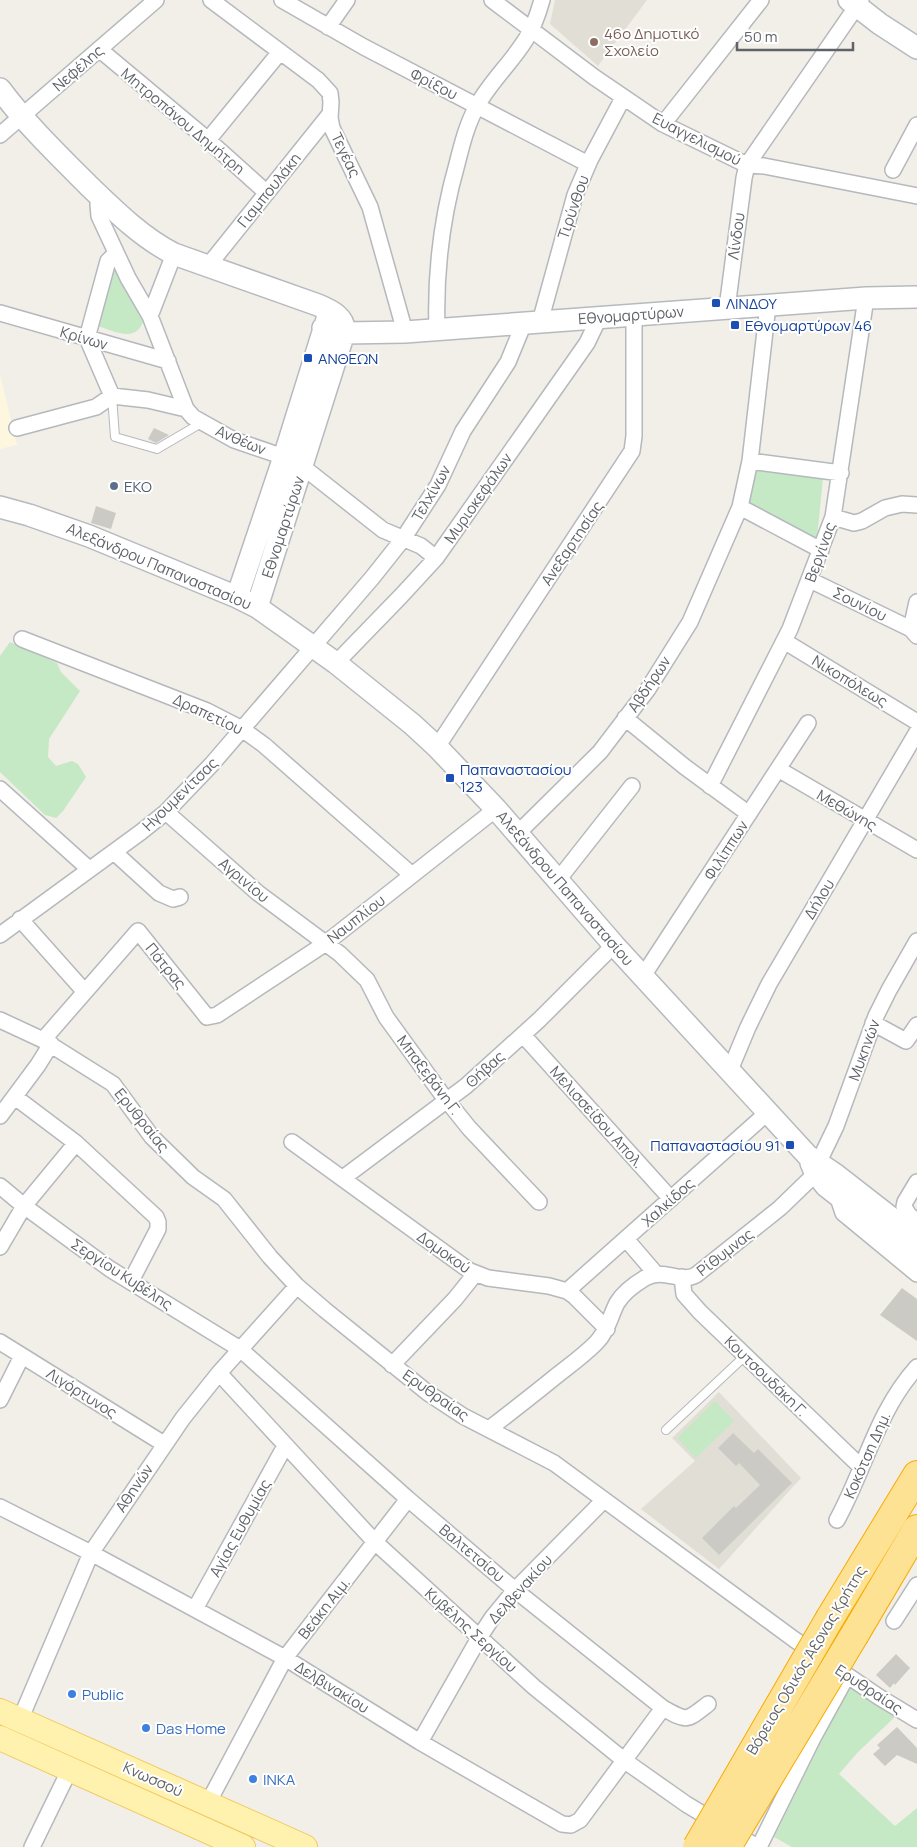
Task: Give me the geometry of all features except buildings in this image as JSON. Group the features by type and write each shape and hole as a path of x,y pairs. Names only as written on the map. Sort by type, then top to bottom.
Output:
{"highway":[{"name":"Βόρειος Οδικός Άξονας Κρήτης","path":"697,1847 830,1618 917,1475"},
{"name":"Βόρειος Οδικός Άξονας Κρήτης","path":"727,1847 917,1530"}],"main road":[{"name":"Κνωσσού","path":"10,1716 305,1847"},
{"name":"Κνωσσού","path":"0,1738 244,1847"}],"street":[{"name":"Νεφέλης","path":"0,135 156,0"},
{"name":"Τεγέας","path":"211,0 318,80 328,90 331,97 330,114 332,128 370,207 406,332"},
{"name":"Φρίξου","path":"282,0 328,27 588,164"},
{"path":"328,27 347,0"},
{"name":"Ευαγγελισμού","path":"492,0 624,98 663,124 748,165 764,166 917,196"},
{"path":"437,329 437,273 444,214 465,136 477,106 519,50 531,30 542,0"},
{"path":"663,124 761,0"},
{"path":"748,165 855,2 880,24 917,48"},
{"name":"Μητροπάνου Δημήτρη","path":"99,49 208,140 267,193"},
{"path":"208,140 280,52"},
{"path":"0,89 22,117 53,150 100,197 145,236 174,254 305,300 326,320"},
{"name":"Τιρύνθου","path":"532,322 569,212 588,164 624,98"},
{"name":"Γιαμπουλάκη","path":"208,266 330,114"},
{"path":"893,170 917,125"},
{"name":"Λίνδου","path":"727,308 744,178 748,165"},
{"path":"100,197 98,204 99,216 130,282 150,316 186,409"},
{"path":"112,396 87,338 108,261 116,253"},
{"path":"150,316 174,254"},
{"name":"Εθνομαρτύρων","path":"256,607 293,462 326,320 345,330 406,332 866,298 917,297"},
{"name":"Βεργίνας","path":"710,786 784,641 810,580 833,517 841,474 866,298"},
{"path":"768,305 750,461 841,474"},
{"name":"Κρίνων","path":"0,313 168,361"},
{"name":"Ανεξαρτησίας","path":"437,747 632,451 634,436 634,316"},
{"name":"Μυριοκεφάλων","path":"336,663 402,596 436,558 587,344 599,318"},
{"name":"Τελχίνων","path":"313,646 403,539 438,485 470,419 532,322"},
{"name":"Εθνομαρτύρων","path":"237,597 345,330"},
{"path":"17,428 96,407 112,396 148,400 186,409"},
{"name":"Ανθέων","path":"186,409 193,417 234,440 293,462 374,524 392,535 420,546 436,558"},
{"name":"Αβδήρων","path":"518,833 600,752 648,689 690,622 740,507 750,461"},
{"path":"833,517 854,523 862,521 885,508 902,504 917,505"},
{"name":"Αλεξάνδρου Παπαναστασίου","path":"0,507 82,533 237,597 256,607 336,663 412,724 496,808 614,945 815,1164 875,1214 917,1257"},
{"path":"740,507 821,550"},
{"name":"Σουνίου","path":"810,580 914,632"},
{"path":"914,632 917,602"},
{"name":"Δραπετίου","path":"22,639 207,711 242,729 264,745 412,875"},
{"name":"Νικοπόλεως","path":"784,641 917,722"},
{"name":"Ηγουμενίτσας","path":"0,934 166,812 199,778 313,646"},
{"path":"625,718 710,786 749,814"},
{"name":"Φιλίππων","path":"643,976 808,723"},
{"name":"Δήλου","path":"730,1070 769,984 917,732"},
{"name":"Μεθώνης","path":"778,769 917,850"},
{"path":"558,880 632,786"},
{"path":"0,789 89,869"},
{"name":"Ναυπλίου","path":"207,1017 217,1015 326,943 496,808"},
{"name":"Αγρινίου","path":"166,812 258,893 326,943"},
{"path":"114,852 159,893 173,899 180,897"},
{"path":"20,920 86,992"},
{"name":"Πάτρας","path":"0,1116 15,1097 47,1042 86,992 138,931 207,1017"},
{"name":"Μυκηνών","path":"815,1164 836,1126 873,1023 889,990 917,941"},
{"name":"Μπαξεβάνη Γ.","path":"326,943 367,980 386,1018 447,1101 539,1202"},
{"name":"Θήβας","path":"343,1178 466,1086 523,1035 614,945"},
{"name":"Ερυθραίας","path":"0,1020 47,1042 113,1084 134,1110 152,1137 193,1177 224,1199 270,1257 297,1286 446,1407 554,1463 847,1676 917,1720"},
{"path":"873,1023 906,1041 917,1025"},
{"name":"Μελισσείδου Απολ.","path":"523,1035 672,1199"},
{"path":"15,1097 76,1143 156,1217 158,1229 131,1281"},
{"name":"Χαλκίδος","path":"567,1291 767,1113"},
{"name":"Δομοκού","path":"292,1142 475,1274 567,1291"},
{"path":"0,1247 24,1206 76,1143"},
{"name":"Αλεξάνδρου Παπαναστασίου","path":"815,1164 826,1186 837,1195 917,1238"},
{"name":"Ρίθυμνας","path":"656,1274 693,1277 712,1264 794,1195 815,1164"},
{"path":"917,1182 905,1202 906,1211 917,1221"},
{"name":"Σεργίου Κυβέλης","path":"0,1186 24,1206 110,1269 244,1353"},
{"name":"Αλεξάνδρου Παπαναστασίου","path":"837,1195 843,1213 917,1274"},
{"path":"489,1429 598,1342 607,1329 617,1304 623,1295 640,1281 656,1274 626,1240"},
{"path":"392,1365 438,1318 475,1274"},
{"name":"Κουτσουδάκη Γ.","path":"682,1277 683,1290 686,1296 745,1356 861,1467"},
{"name":"Αθηνών","path":"10,1716 91,1553 164,1444 219,1373 244,1353 297,1286"},
{"path":"567,1291 607,1329"},
{"name":"Λιγόρτυνος","path":"0,1342 164,1444"},
{"name":"Βαλτετσίου","path":"244,1353 408,1498 516,1590 663,1708 681,1718 688,1718 708,1704"},
{"path":"0,1400 22,1356"},
{"name":"Κοκότση Δημ.","path":"837,1520 854,1488 873,1437 885,1414 895,1396 917,1368"},
{"name":"Κυβέλης Σεργίου","path":"219,1373 375,1542 478,1638 559,1708 625,1761 694,1809 758,1847"},
{"name":"Αγίας Ευθυμίας","path":"195,1610 285,1446"},
{"name":"Βεάκη Αιμ.","path":"208,1803 285,1658 408,1498"},
{"name":"Δελβενακίου","path":"420,1742 478,1638 492,1618 516,1590 604,1500"},
{"name":"Δελβινακίου","path":"0,1507 91,1553 285,1658 420,1742 562,1824 571,1825 580,1820 625,1761"},
{"path":"894,1621 917,1585"},
{"path":"758,1847 813,1738 847,1676"},
{"path":"625,1761 663,1708"},
{"path":"32,1847 70,1769"}],"lane":[{"path":"112,396 115,436 157,448 203,422"},
{"path":"666,1430 745,1356"}],"shaded area":[{"name":"46ο Δημοτικό Σχολείο","path":"555,0 647,0 598,66 550,24"},
{"path":"0,375 17,445 0,449"},
{"path":"719,1392 801,1478 719,1569 641,1509 695,1461 672,1438"}],"green space":[{"path":"114,268 143,322 135,332 129,334 98,326"},
{"path":"751,468 823,478 817,538 749,503"},
{"path":"10,642 57,663 61,672 80,691 49,739 48,757 56,766 72,761 78,764 86,777 63,811 56,818 45,815 0,772 0,656"},
{"path":"715,1401 734,1421 696,1458 677,1438"},
{"path":"849,1686 898,1714 858,1752 839,1774 895,1826 917,1808 917,1847 792,1847 774,1837"}],"place":[{"name":"46ο Δημοτικό Σχολείο","path":"594,42"},
{"name":"ΛΙΝΔΟΥ","path":"716,303"},
{"name":"Εθνομαρτύρων 46","path":"735,325"},
{"name":"ΑΝΘΕΩΝ","path":"308,358"},
{"name":"EKO","path":"114,486"},
{"name":"Παπαναστασίου 123","path":"450,778"},
{"name":"Παπαναστασίου 91","path":"790,1145"},
{"name":"Public","path":"72,1694"},
{"name":"Das Home","path":"146,1728"},
{"name":"ΙΝΚΑ","path":"253,1779"}]}
